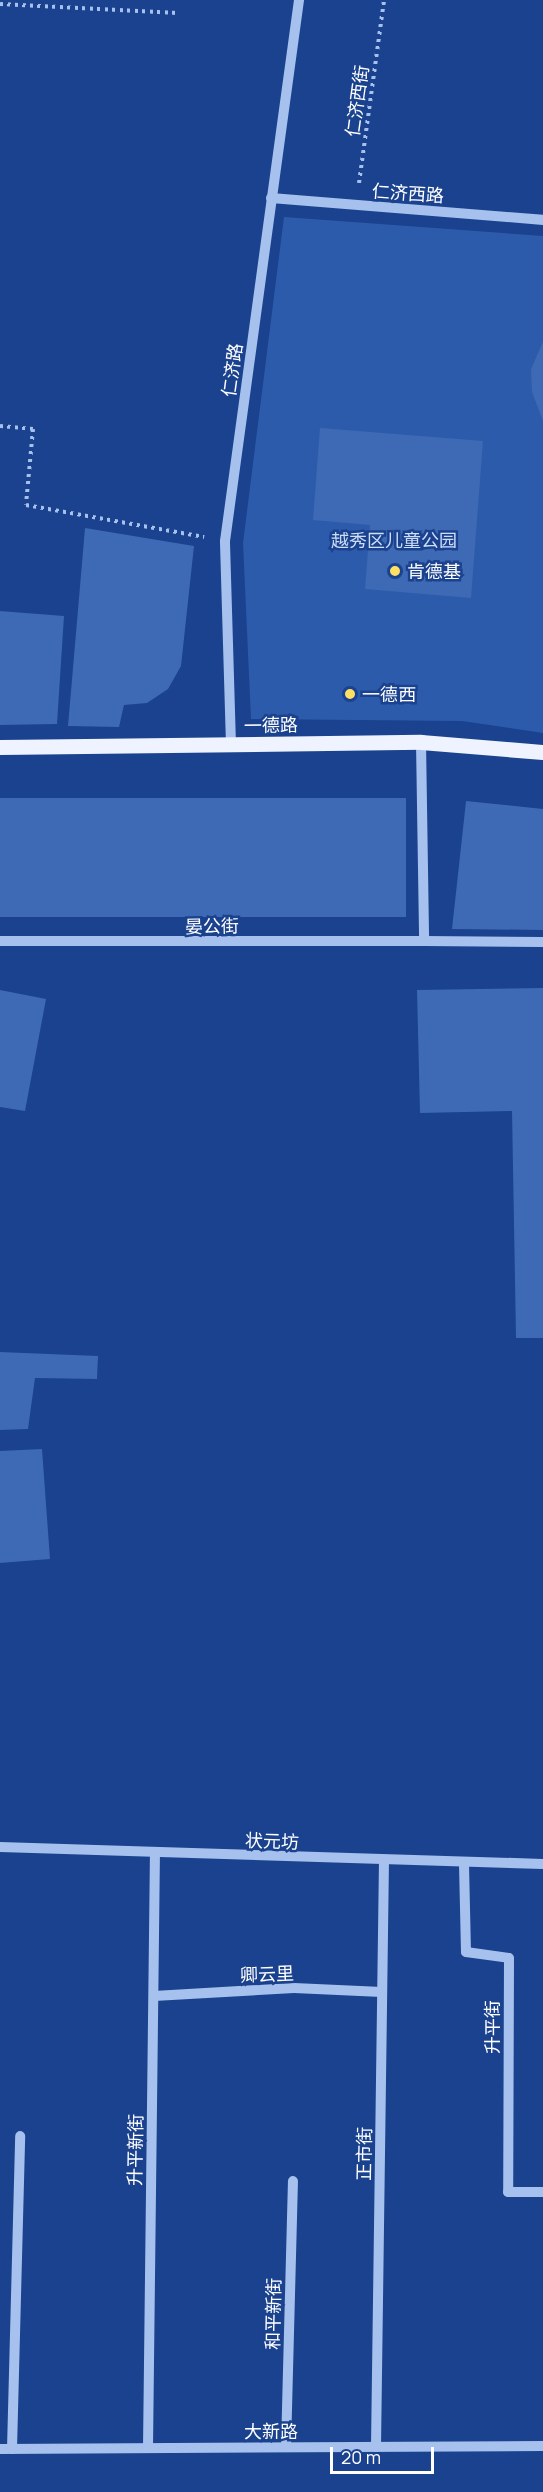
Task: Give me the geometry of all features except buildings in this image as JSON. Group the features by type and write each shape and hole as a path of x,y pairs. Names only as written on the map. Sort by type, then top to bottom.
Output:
{"main road":[{"name":"一德路","path":"0,747 421,742 543,752"}],"street":[{"name":"仁济路","path":"231,745 225,541 299,0"},
{"name":"仁济西路","path":"271,198 543,220"},
{"path":"421,742 424,941"},
{"name":"晏公街","path":"0,940 543,942"},
{"name":"状元坊","path":"0,1847 465,1864 543,1864"},
{"name":"升平新街","path":"148,2448 155,1853"},
{"name":"正市街","path":"376,2447 384,1861"},
{"name":"升平街","path":"465,1864 466,1953 509,1958 508,2192 543,2192"},
{"name":"卿云里","path":"154,1996 294,1988 382,1992"},
{"path":"12,2449 20,2136"},
{"name":"和平新街","path":"286,2447 293,2181"},
{"name":"大新路","path":"0,2449 543,2446"}],"path":[{"name":"仁济西街","path":"356,205 384,0"},
{"path":"0,4 178,12"},
{"path":"0,426 33,429 26,505 225,541"}],"green space":[{"name":"越秀区儿童公园","path":"284,217 543,236 543,733 462,721 251,719 243,543"}],"place":[{"name":"肯德基","path":"395,571"},
{"name":"一德西","path":"350,694"}]}
